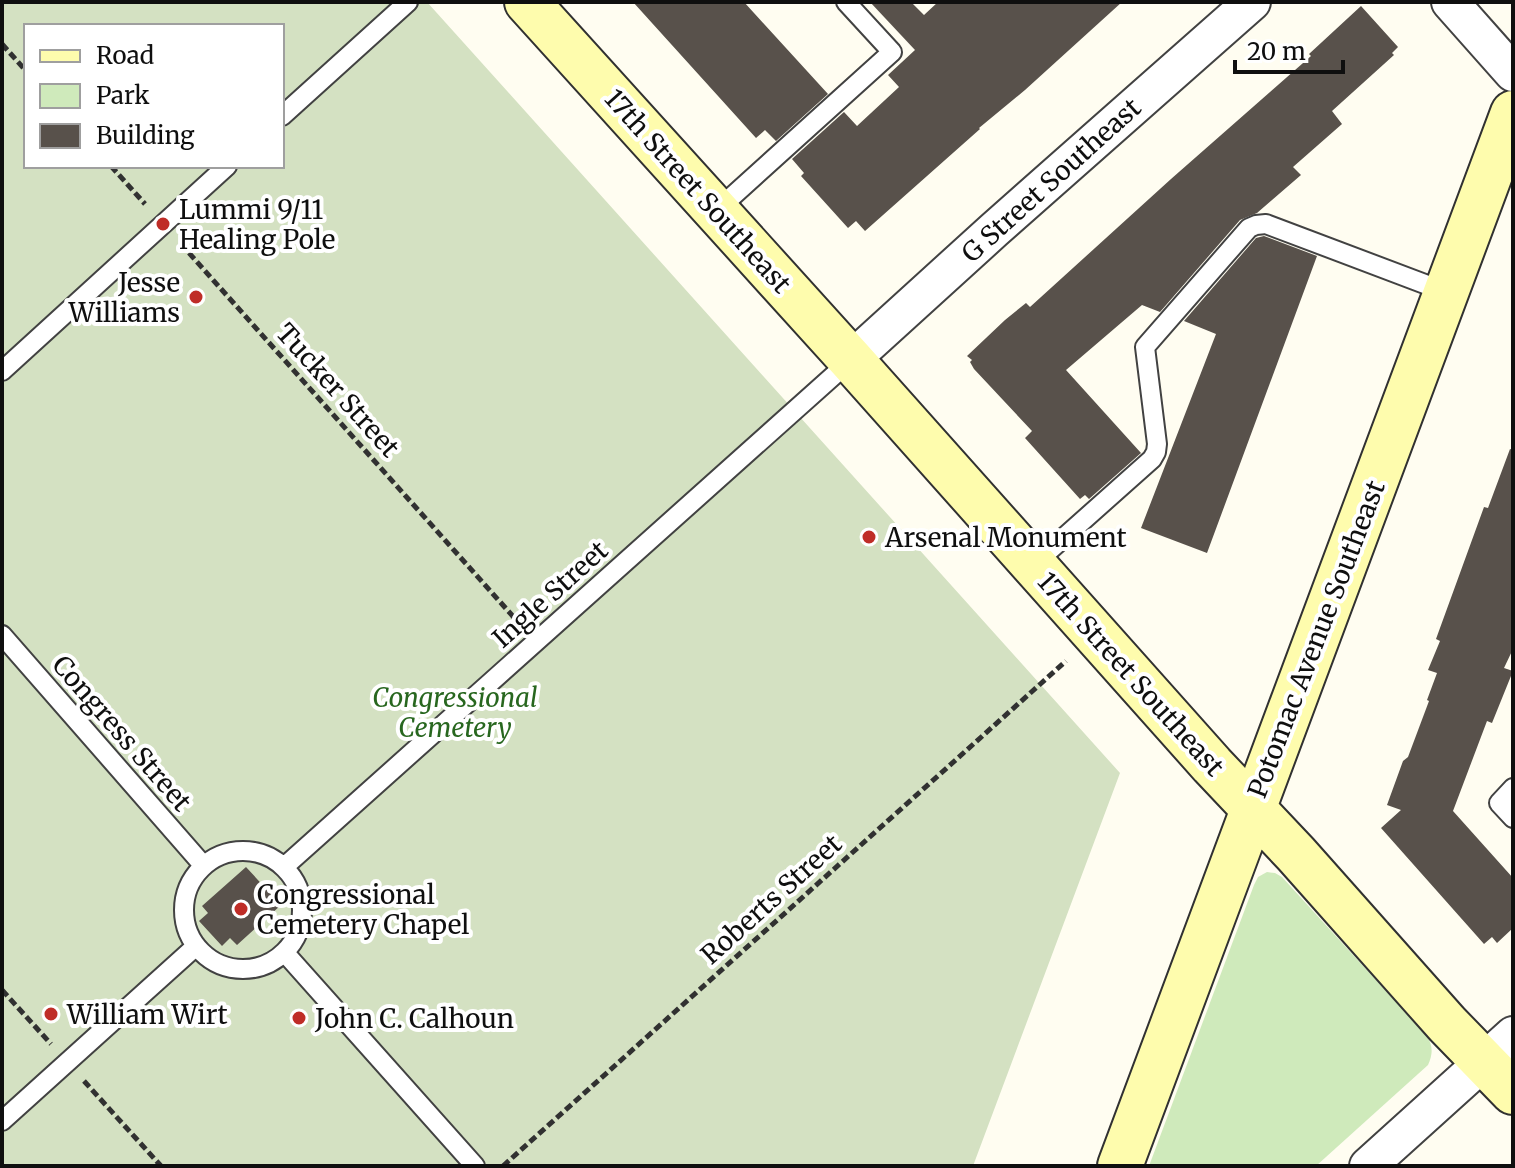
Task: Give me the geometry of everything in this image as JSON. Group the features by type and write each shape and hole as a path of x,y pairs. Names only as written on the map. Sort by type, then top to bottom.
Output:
{"main road":[{"name":"17th Street Southeast","path":"527,2 1447,1024 1503,1063"},
{"name":"Potomac Avenue Southeast","path":"1120,1166 1513,113"}],"street":[{"name":"G Street Southeast","path":"851,360 1252,2"},
{"path":"1450,2 1513,73"},
{"path":"1368,1166 1503,1063"}],"lane":[{"path":"284,114 408,2"},
{"path":"716,211 892,52 846,2"},
{"path":"2,371 225,168"},
{"path":"1033,565 1152,459 1157,444 1145,347 1249,228 1266,224 1446,292"},
{"name":"Ingle Street","path":"284,867 851,360"},
{"name":"Congress Street","path":"2,635 203,865"},
{"path":"1513,788 1499,803 1513,818"},
{"path":"235,851 253,851 284,867 296,882 302,900 302,919 297,937 285,953 268,964 249,970 228,968 210,961 195,947 183,913 188,887 203,865 235,851"},
{"path":"2,1121 195,947"},
{"path":"285,953 475,1166"}],"path":[{"path":"2,44 24,69"},
{"name":"Tucker Street","path":"113,168 536,642"},
{"name":"Roberts Street","path":"503,1166 1066,661"}],"green space":[{"name":"Congressional Cemetery","path":"2,2 427,2 1120,773 973,1166 2,1166"},
{"path":"1267,872 1282,877 1427,1036 1431,1047 1430,1061 1316,1166 1149,1166 1254,885 1258,877"}],"building":[{"path":"633,2 744,2 828,94 776,141 765,130 756,138"},
{"path":"870,2 911,2 924,15 938,2 1122,2 865,231 856,221 848,228 801,176 804,173 792,159 844,112 857,126 899,87 888,75 915,50"},
{"path":"1361,6 1398,47 1392,53 1394,55 1332,111 1342,124 1293,167 1301,175 1257,213 1240,220 1160,312 1142,305 1066,370 1141,453 1089,499 1085,495 1080,499 1025,438 1032,431 974,369 972,360 967,356 1026,303 1030,307 1311,56 1309,54"},
{"path":"1264,236 1317,256 1207,553 1141,528 1216,334 1184,321 1256,238"},
{"path":"1510,449 1513,450 1513,649 1504,668 1513,671 1492,723 1487,721 1453,811 1513,878 1513,928 1497,943 1492,937 1484,944 1381,828 1401,810 1387,805 1429,701 1437,673 1428,670 1440,641 1436,639 1484,507 1488,508"},
{"name":"Congressional Cemetery Chapel","path":"246,867 281,905 237,945 230,938 222,946 199,921 208,913 202,906"}],"place":[{"name":"Lummi 9/11 Healing Pole","path":"163,224"},
{"name":"Jesse Williams","path":"196,297"},
{"name":"Arsenal Monument","path":"869,537"},
{"name":"Congressional Cemetery Chapel","path":"241,909"},
{"name":"William Wirt","path":"51,1014"},
{"name":"John C. Calhoun","path":"299,1018"}]}
